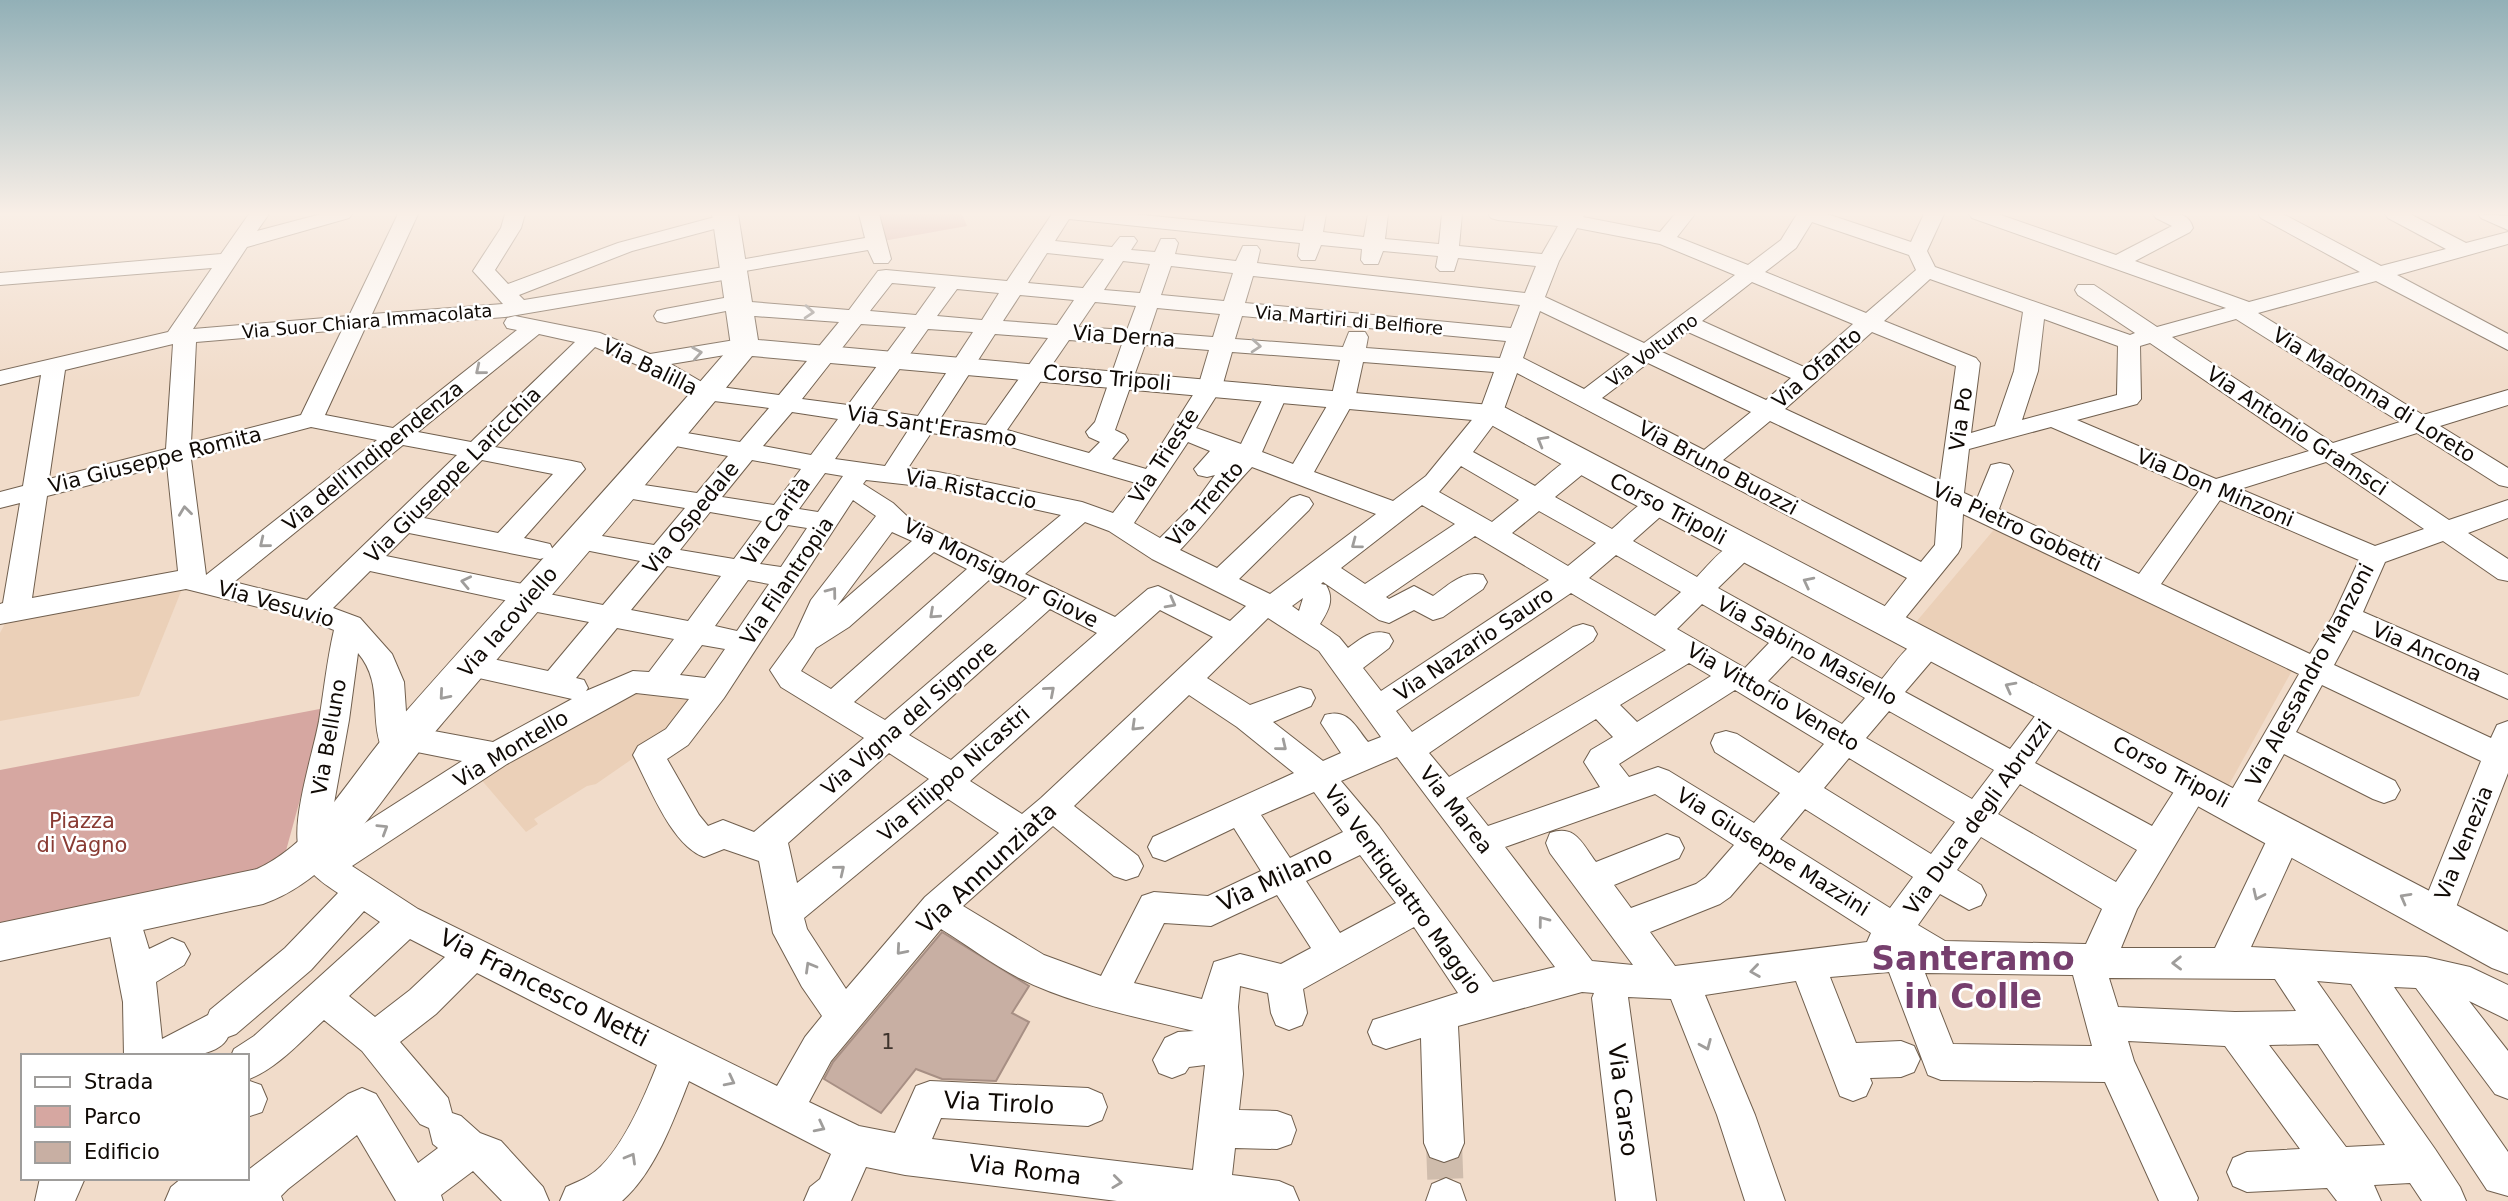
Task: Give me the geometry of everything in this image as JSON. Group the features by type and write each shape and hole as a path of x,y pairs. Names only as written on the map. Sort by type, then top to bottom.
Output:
{"main road":[{"path":"735,270 746,346"},
{"name":"Corso Tripoli","path":"746,346 1492,412 1580,463 1930,644 2287,833 2508,954"},
{"name":"Via Iacoviello","path":"1,945 123,914 263,887 321,858 402,743 746,346"}],"street":[{"path":"0,279 78,270"},
{"path":"54,365 35,491 8,612 203,582 178,453 181,336 223,270"},
{"path":"383,270 311,420 576,474 504,543"},
{"path":"486,270 519,310 586,270"},
{"name":"Via Suor Chiara Immacolata","path":"519,310 665,285 730,270"},
{"path":"884,270 886,276"},
{"path":"892,474 1026,270"},
{"path":"992,434 1066,332 1106,270"},
{"path":"1094,463 1116,440 1098,432 1106,425 1159,270"},
{"name":"Via Trieste","path":"1118,526 1152,479 1210,387 1243,270"},
{"name":"Via Pietro Gobetti","path":"1262,270 1534,300 1951,495 2502,760"},
{"name":"Via Trento","path":"1162,552 1217,498 1237,452 1278,393 1306,270"},
{"path":"1299,475 1343,398 1370,270"},
{"path":"1445,290 1447,270"},
{"name":"Via Annunziata","path":"785,1108 818,1049 937,908 1052,807 1265,603 1320,580 1436,482 1492,412 1545,270"},
{"path":"1741,270 1870,322"},
{"name":"Via Volturno","path":"1586,399 1756,270"},
{"name":"Via Ofanto","path":"1705,462 1870,322 1914,270"},
{"path":"1943,270 2034,309 2129,342 2389,270"},
{"name":"Via Madonna di Loreto","path":"2141,270 2224,299 2508,479"},
{"path":"2372,270 2508,343"},
{"name":"Via Martiri di Belfiore","path":"886,276 1520,336"},
{"name":"Via Ospedale","path":"555,683 827,354 886,276"},
{"name":"Via Carità","path":"658,683 951,282"},
{"path":"665,285 666,339"},
{"name":"Via Antonio Gramsci","path":"2086,290 2508,572"},
{"name":"Via Derna","path":"665,316 741,305 1354,354 1509,363"},
{"path":"2004,433 2026,371 2034,309"},
{"name":"Via Balilla","path":"471,313 519,310 648,361 707,393"},
{"name":"Via dell'Indipendenza","path":"203,582 397,437 519,310"},
{"name":"Via Suor Chiara Immacolata","path":"0,377 181,336 471,313"},
{"name":"Via Po","path":"1870,322 1968,363 1951,495 1948,547 1886,621"},
{"path":"1688,323 1807,377"},
{"name":"Via Giuseppe Laricchia","path":"313,611 592,338"},
{"path":"1957,444 2129,399 2129,342"},
{"path":"648,361 746,346"},
{"name":"Via Bruno Buozzi","path":"1509,363 1586,399 1925,576"},
{"name":"Via Sant'Erasmo","path":"707,393 992,434 1152,479"},
{"path":"2144,587 2215,488 2508,397"},
{"name":"Via Giuseppe Romita","path":"0,500 311,420"},
{"name":"Via Don Minzoni","path":"2055,420 2375,556"},
{"path":"1182,431 1398,513"},
{"name":"Via Ristaccio","path":"669,438 816,464 854,479 892,474 938,480 1082,511 1118,526 1162,552 1265,603 1326,645"},
{"name":"Via Sabino Masiello","path":"1458,454 1885,695 2158,845"},
{"path":"1366,597 1537,498 1580,463"},
{"path":"1985,512 2000,471"},
{"path":"854,479 891,516"},
{"name":"Via Filantropia","path":"764,843 723,834 704,843 687,825 649,755 677,737 713,690 854,479"},
{"path":"624,490 826,522"},
{"name":"Via Vittorio Veneto","path":"1422,493 2122,903"},
{"name":"Via Nazario Sauro","path":"1377,709 1571,579 1660,503"},
{"path":"1221,580 1300,504"},
{"name":"Via Alessandro Manzoni","path":"2238,807 2347,616 2375,556 2508,509"},
{"path":"833,704 995,572 1082,511"},
{"name":"Via Monsignor Giove","path":"1023,832 947,782 939,768 791,679 785,670 806,641 821,607 891,516 901,525 1118,631 1158,596 1232,635"},
{"path":"404,523 540,550"},
{"path":"806,641 839,620 931,540"},
{"path":"579,541 788,578"},
{"path":"1658,631 1742,548"},
{"path":"366,561 610,616 746,643"},
{"path":"1379,641 1326,645 1316,609 1320,580 1366,597 1389,613 1414,596 1433,610 1473,582"},
{"name":"Via Vesuvio","path":"203,582 313,611 350,625 382,662 388,682 390,719 402,743"},
{"name":"Via Vigna del Signore","path":"764,843 1046,597"},
{"name":"Via Ancona","path":"2347,616 2508,688"},
{"name":"Via Belluno","path":"321,858 313,831 334,720 341,661 350,625"},
{"name":"Via Filippo Nicastri","path":"786,912 947,782 1118,631"},
{"path":"1165,847 1240,810 1362,758 1406,746 1583,634"},
{"path":"1621,791 1600,762 1633,739 1742,679 1789,641"},
{"path":"1626,926 1708,894 1718,887 1930,644"},
{"name":"Via Marea","path":"1326,645 1596,987"},
{"path":"1445,795 1690,649"},
{"path":"470,665 602,696"},
{"name":"Via Ventiquattro Maggio","path":"1186,679 1248,719 1320,777 1367,836 1485,1001"},
{"name":"Via Montello","path":"321,858 496,755 602,696 633,682 713,690"},
{"path":"1248,719 1300,698"},
{"path":"1598,702 1633,739"},
{"name":"Via Duca degli Abruzzi","path":"1890,948 1936,873 2056,711"},
{"path":"1336,723 1362,758"},
{"path":"2278,737 2384,790"},
{"path":"402,743 496,755"},
{"path":"1726,743 1969,895"},
{"name":"Via Venezia","path":"2436,915 2502,760"},
{"name":"Via Giuseppe Mazzini","path":"1481,842 1658,780 1757,842 1890,948"},
{"path":"2178,1198 2116,1065 2089,977 2089,969 2105,945 2122,903 2195,785"},
{"path":"1052,807 1126,866"},
{"path":"1240,810 1333,952"},
{"path":"2226,963 2287,833"},
{"name":"Via Milano","path":"1109,996 1154,908 1211,911 1367,836"},
{"path":"764,843 790,933 815,976 844,1017"},
{"path":"1562,843 1626,926 1674,982 1736,1115 1765,1201"},
{"path":"1590,880 1667,848"},
{"name":"Via Francesco Netti","path":"321,858 361,891 406,920 855,1145"},
{"path":"169,1054 218,1026 298,959 361,891"},
{"path":"1201,1195 1217,1128 1225,1069 1221,1033 1221,984 1227,973 1240,970 1286,997 1333,952 1419,907"},
{"path":"937,908 1031,966 1109,996 1221,1033"},
{"path":"123,914 138,974 145,1022 143,1054"},
{"path":"248,1061 323,998 406,920"},
{"path":"1890,948 1941,1062 2116,1065"},
{"path":"1387,1032 1485,1001 1596,987 1674,982 1890,948 1940,958 2093,960 2124,964 2284,963 2426,973 2470,983 2508,1003"},
{"path":"375,1039 423,1002 474,953"},
{"path":"138,974 172,954"},
{"path":"1807,963 1849,1072 1901,1059"},
{"path":"2284,963 2446,1201"},
{"path":"2361,968 2501,1176 2508,1175"},
{"path":"2426,973 2508,1081"},
{"name":"Via Carso","path":"1596,987 1636,1201"},
{"path":"323,998 375,1039 450,1130 487,1155 528,1201"},
{"path":"1439,1016 1444,1143"},
{"path":"2105,1023 2235,1029 2328,1027"},
{"path":"2235,1029 2361,1201"},
{"path":"1172,1060 1178,1050 1221,1033"},
{"path":"580,1201 605,1189 620,1176 655,1117 680,1056"},
{"name":"Via Tirolo","path":"905,1155 930,1099 1088,1107"},
{"path":"215,1180 237,1192 260,1196 274,1175 362,1107 418,1196"},
{"path":"1217,1128 1277,1130"},
{"path":"418,1196 450,1130"},
{"path":"832,1198 855,1145"},
{"name":"Via Roma","path":"855,1145 905,1155 1201,1195 1279,1201"},
{"path":"2247,1172 2421,1163"},
{"path":"55,1201 57,1185 63,1180"},
{"path":"185,1201 212,1180"}],"shaded area":[{"path":"1997,526 2294,667 2225,792 1911,628"},
{"path":"184,584 139,696 0,721 0,633 11,612"},
{"path":"634,687 692,694 674,730 596,784 587,786 534,819 538,824 526,832 479,777"}],"green space":[{"name":"Piazza di Vagno","path":"325,708 281,869 0,930 0,770"}],"building":[{"path":"942,932 1029,986 1012,1013 1029,1022 996,1081 942,1079 916,1069 881,1113 824,1079 833,1062"}],"tunnel":[{"path":"1444,1143 1446,1198"}],"district":[{"name":"Santeramo in Colle","path":"1973,977"}]}
